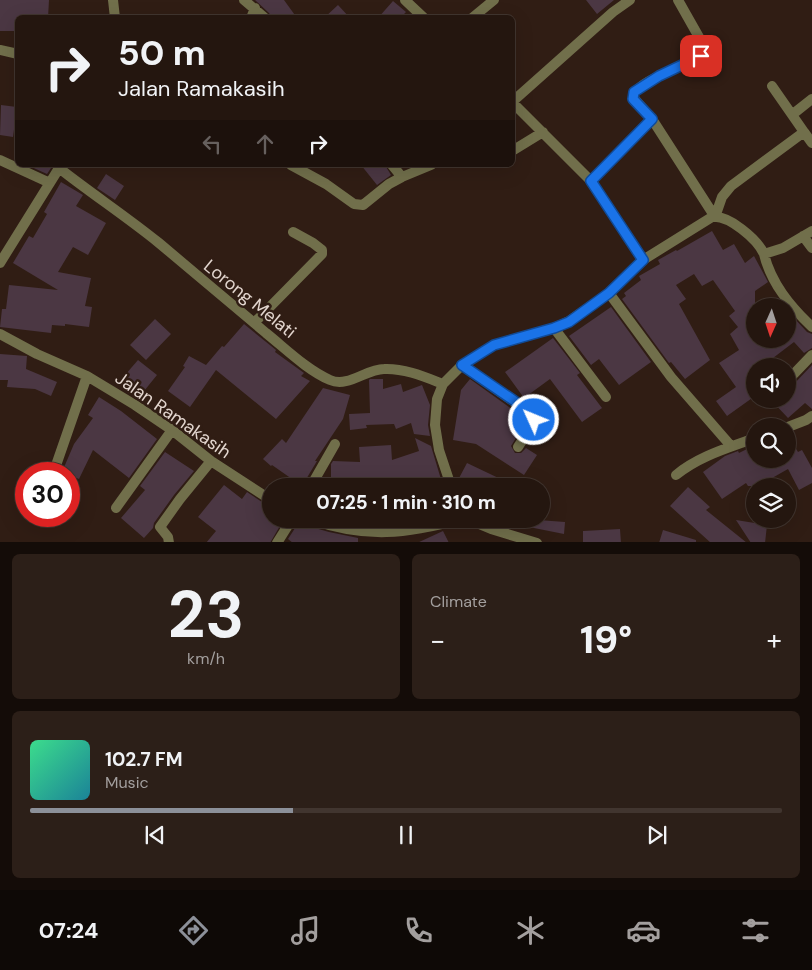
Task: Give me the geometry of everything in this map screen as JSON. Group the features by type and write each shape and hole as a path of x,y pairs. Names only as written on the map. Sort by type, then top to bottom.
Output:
{"street":[{"path":"113,0 115,15"},
{"path":"244,0 253,13"},
{"path":"405,0 421,15"},
{"path":"476,15 494,0"},
{"path":"515,99 613,12 630,0"},
{"path":"678,0 705,51 701,56 659,76 634,92 633,99 652,119 715,217"},
{"path":"0,50 15,53"},
{"path":"772,86 812,142"},
{"path":"792,114 812,98"},
{"path":"515,105 591,181 643,260"},
{"path":"591,181 652,119"},
{"path":"515,149 544,132"},
{"path":"715,217 722,197 730,186 804,132"},
{"path":"0,160 15,166"},
{"path":"18,167 50,183"},
{"path":"0,263 60,167"},
{"name":"Lorong Melati","path":"60,167 158,242 314,371 334,382 345,382 373,370 384,369 400,371 443,384"},
{"path":"295,167 326,184 358,206 368,202 389,184 426,167"},
{"path":"394,167 402,177"},
{"path":"448,478 439,450 435,425 436,399 443,384 462,365 494,345 569,322 609,293 643,260 707,220 715,217 726,220 748,234 760,245 769,270 780,290 790,304 812,327"},
{"path":"254,323 322,252 313,243 293,232"},
{"path":"764,254 783,248 808,233 812,248"},
{"path":"609,293 670,377 731,446"},
{"path":"554,328 606,397"},
{"name":"Jalan Ramakasih","path":"0,334 37,354 87,376 135,405 172,430 211,461 262,494"},
{"path":"796,372 812,355"},
{"path":"462,365 533,415 534,422 518,447"},
{"path":"57,462 87,376"},
{"path":"796,423 812,416"},
{"path":"116,508 172,430"},
{"path":"676,474 690,464 746,441"},
{"path":"316,478 335,444"},
{"path":"169,542 168,536 160,527 211,461"},
{"path":"277,542 286,528"},
{"path":"339,528 378,533 427,528"},
{"path":"489,528 537,542"}],"building":[{"path":"0,0 49,0 48,15 15,15 15,31 0,31"},
{"path":"255,0 284,0 295,15 270,15"},
{"path":"586,0 614,0 597,14"},
{"path":"393,1 406,12 403,15 381,15"},
{"path":"338,5 347,15 327,15"},
{"path":"1,105 15,107 13,137 0,135"},
{"path":"31,167 52,167 47,174"},
{"path":"363,167 386,167 391,175 377,185"},
{"path":"106,174 124,186 115,200 97,188"},
{"path":"61,182 83,195 76,206 106,223 88,255 73,247 58,272 91,278 85,306 92,307 89,327 65,324 65,326 52,325 51,333 0,327 2,309 6,309 9,285 58,290 13,263 29,236 33,238 47,214 44,212"},
{"path":"712,231 723,250 734,244 745,263 754,256 768,282 755,291 755,298 746,298 746,348 786,348 773,358 746,358 746,402 727,416 716,401 736,387 719,363 739,350 730,334 738,327 729,316 735,311 713,280 702,286 694,274 676,285 686,299 679,304 710,360 685,379 671,362 669,363 622,299 626,296 624,293 641,280 639,276 660,264 658,260"},
{"path":"611,307 651,362 619,385 599,359 591,365 569,336"},
{"path":"155,319 171,334 146,360 130,345"},
{"path":"796,320 807,332 812,334 812,348 804,353 796,344"},
{"path":"244,324 276,350 275,352 304,373 301,376 310,381 276,419 216,370 190,407 168,391 185,367 183,366 189,356 206,365"},
{"path":"553,338 580,373 577,375 602,408 582,422 550,379 524,398 505,372"},
{"path":"0,354 27,356 26,369 57,382 51,396 35,389 7,387 8,380 0,380"},
{"path":"138,360 157,375 140,396 136,396 119,382"},
{"path":"812,365 812,409 805,403 788,418 779,408 796,408 796,382"},
{"path":"370,379 383,379 383,389 401,384 403,392 422,385 430,405 428,425 430,436 414,434 411,423 396,429 394,424 366,425 367,428 350,430 349,414 370,413"},
{"path":"470,379 527,420 511,446 515,453 521,453 526,448 537,455 524,475 476,444 453,440 461,390"},
{"path":"323,388 350,395 343,419 315,461 317,461 307,478 291,478 263,459 282,439 286,443"},
{"path":"99,397 121,411 157,439 129,478 93,450 80,477 80,462 66,462 74,444 93,418 88,415"},
{"path":"415,438 431,446 441,478 331,478 331,464 333,461 360,462 359,447 391,445 392,460 419,451"},
{"path":"796,449 798,452 802,450 812,468 812,483 799,490 796,484 796,478 793,478 788,469 772,478 746,478 746,483 722,499 703,472 725,456 738,451 739,453 746,450 746,468 796,468"},
{"path":"165,452 194,471 174,495 154,523 153,528 144,538 121,518 145,490 140,486"},
{"path":"467,463 498,478 459,478"},
{"path":"224,485 242,499 247,492 262,502 262,528 279,528 271,542 207,542 216,531 198,517"},
{"path":"688,487 710,507 706,510 746,542 710,542 670,506"},
{"path":"736,520 746,522 746,528 767,528 765,542 750,542"},
{"path":"550,521 565,522 564,534 534,528 550,528"},
{"path":"295,528 315,528 358,538 358,542 292,542 288,539"},
{"path":"620,529 621,542 583,542 583,531"},
{"path":"663,530 696,540 696,542 659,542"},
{"path":"443,531 448,542 419,542"}],"route":[{"path":"534,420 532,413 462,365 494,345 569,322 609,293 643,260 591,181 652,119 633,99 632,94 659,76 701,56"}]}
